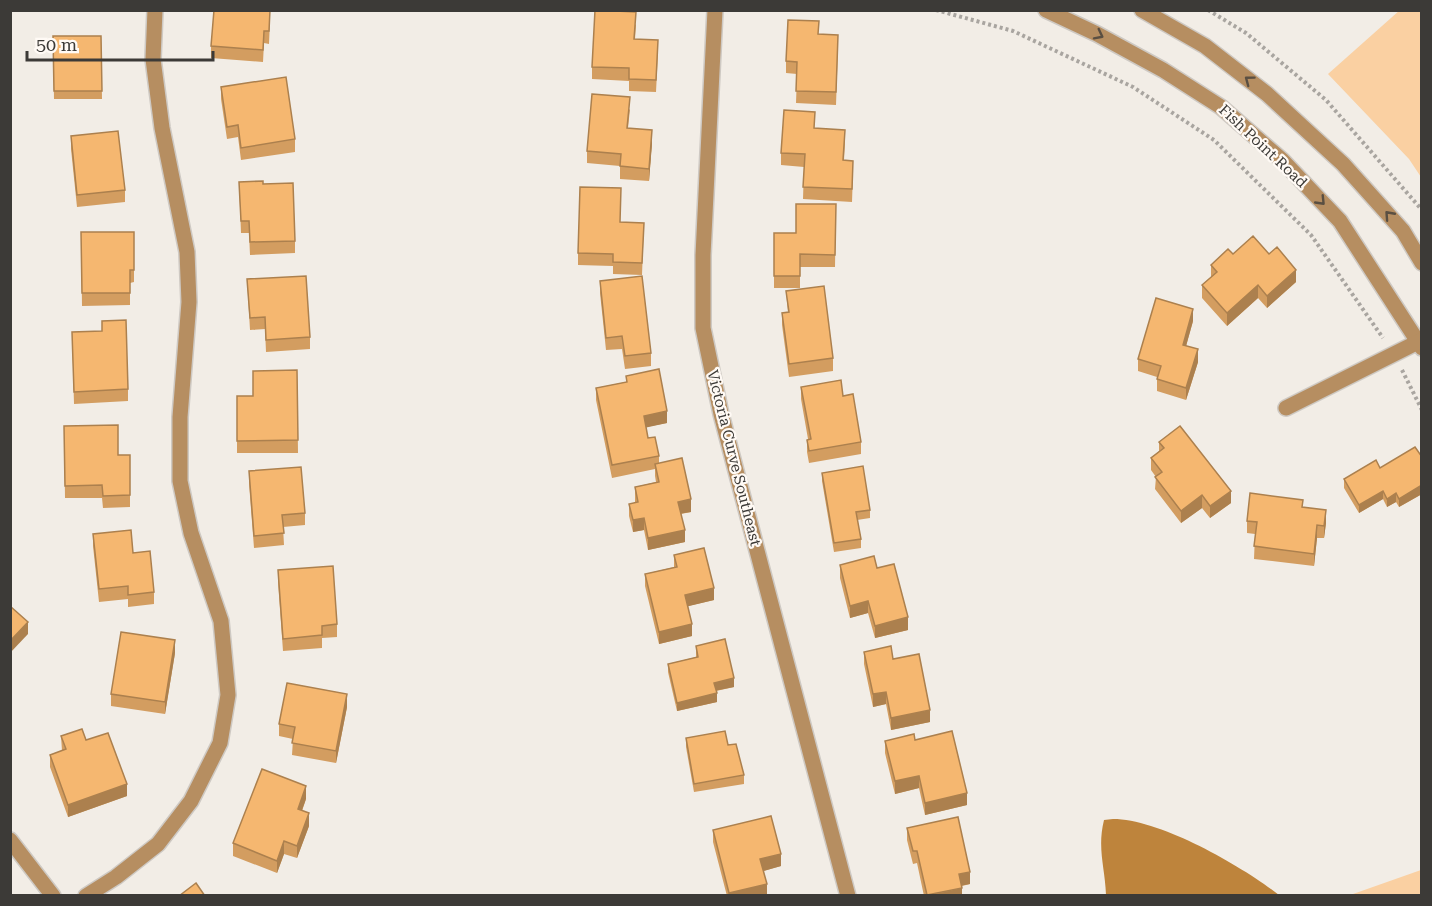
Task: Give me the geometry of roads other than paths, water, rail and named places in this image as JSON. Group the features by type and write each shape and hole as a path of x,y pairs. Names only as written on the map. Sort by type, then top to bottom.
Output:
{"street":[{"path":"86,896 116,877 158,844 191,801 220,743 228,695 221,621 191,533 180,481 180,417 189,302 187,252 162,128 153,59 155,10"},
{"name":"Victoria Curve Southeast","path":"715,10 703,255 703,328 721,414 848,896"},
{"name":"Fish Point Road","path":"1046,10 1164,70 1221,106 1273,152 1340,221 1420,343"},
{"path":"1142,10 1205,46 1267,94 1343,164 1403,231 1422,263"},
{"path":"1286,408 1420,343"},
{"path":"10,840 53,896"}]}
